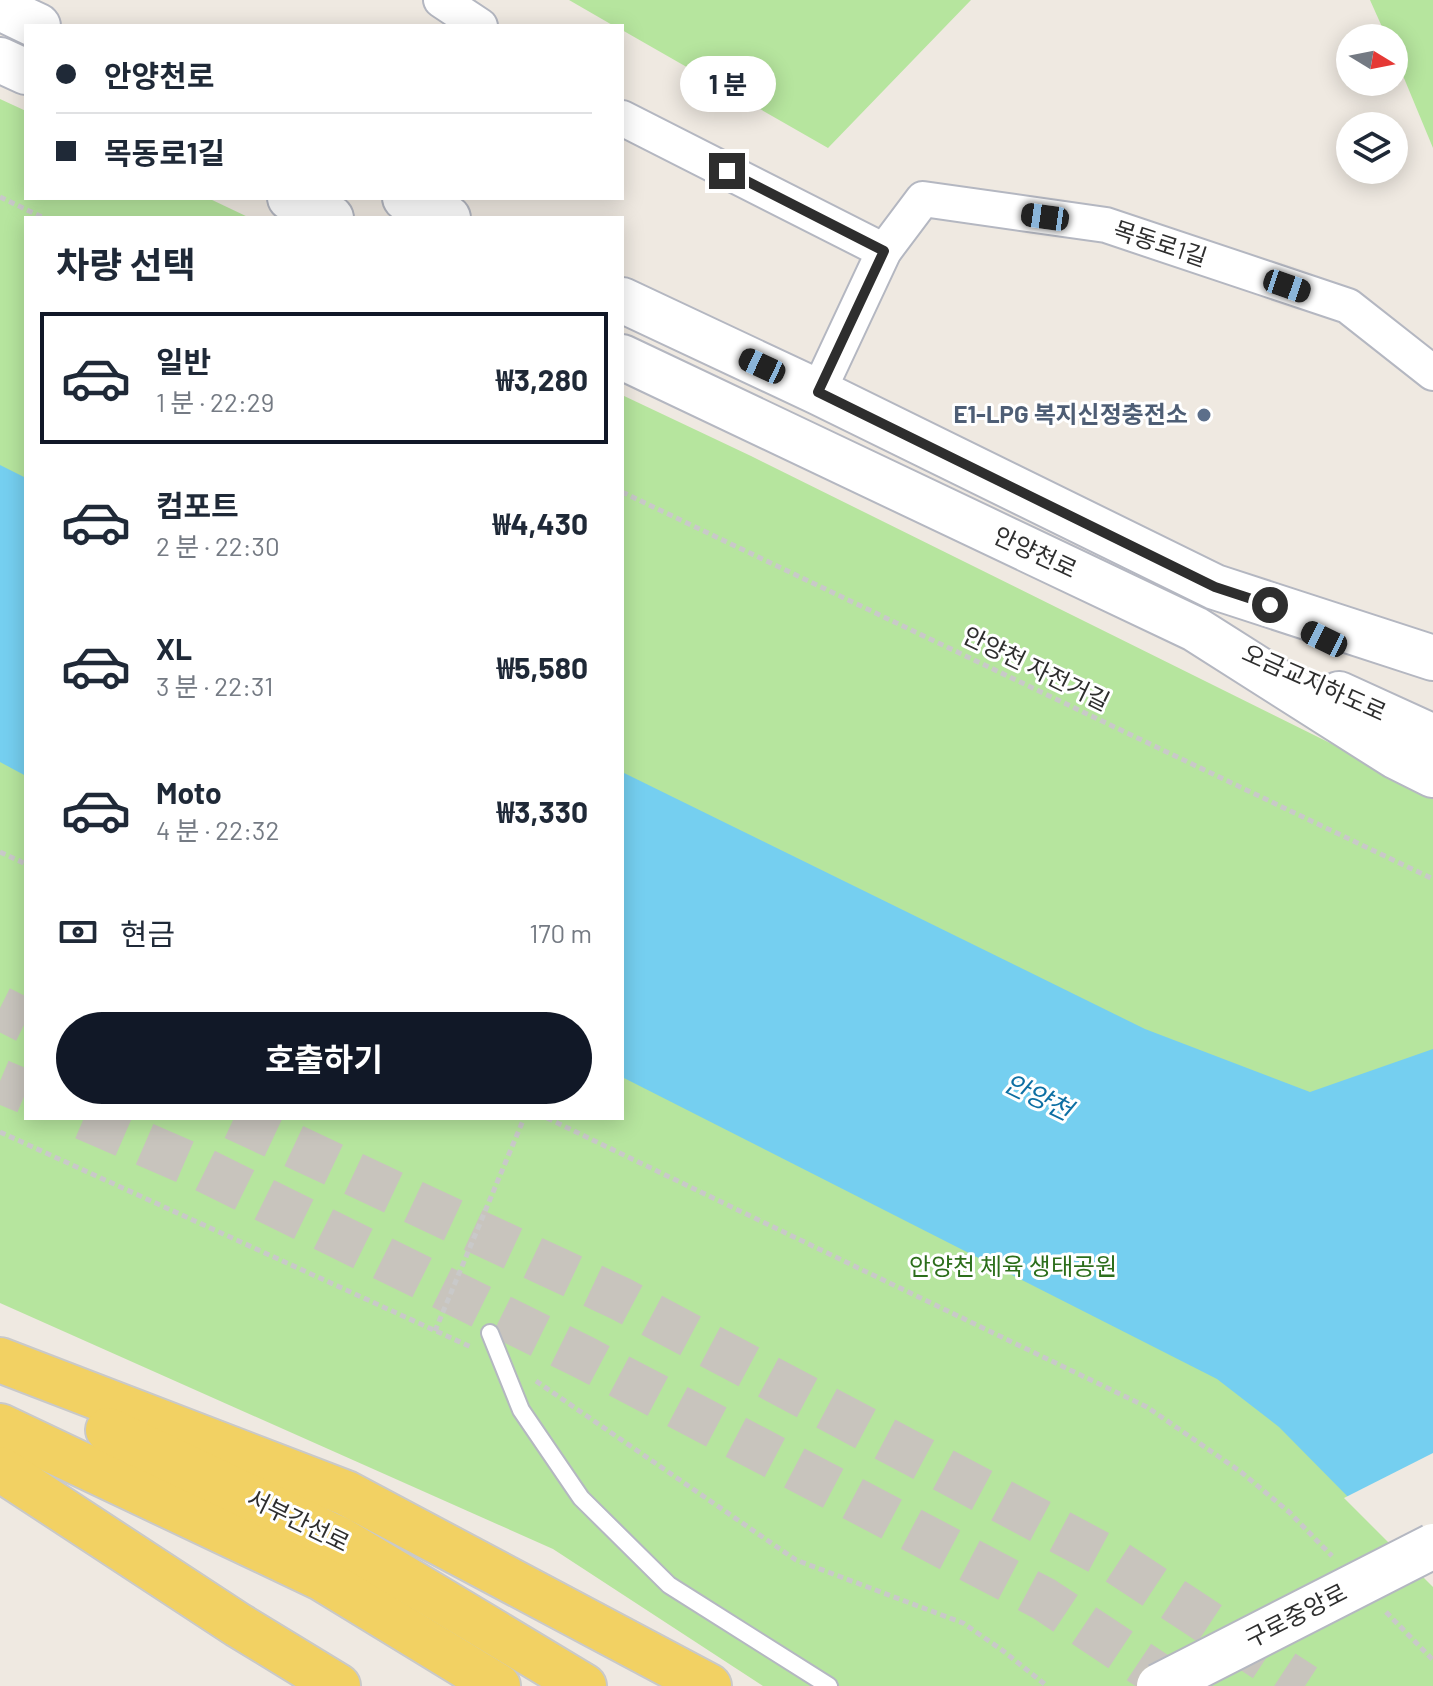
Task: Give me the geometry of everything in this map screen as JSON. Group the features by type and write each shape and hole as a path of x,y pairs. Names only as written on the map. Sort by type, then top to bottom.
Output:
{"main road":[{"path":"0,8 34,24"},
{"path":"0,60 24,71"},
{"path":"294,200 327,216"},
{"path":"409,200 444,216"},
{"name":"안양천로","path":"624,301 818,392 1215,587 1433,658"},
{"name":"안양천로","path":"624,358 1195,629 1395,756 1433,775"},
{"name":"오금교지하도로","path":"1215,587 1433,690"},
{"name":"오금교지하도로","path":"1195,629 1433,737"},
{"path":"0,1360 346,1493 709,1686"},
{"name":"서부간선로","path":"0,1379 341,1540 584,1686"},
{"name":"서부간선로","path":"0,1426 321,1578 498,1686"},
{"path":"0,1469 238,1625 338,1686"},
{"name":"구로중앙로","path":"1159,1686 1433,1546"}],"street":[{"path":"441,0 477,24"},
{"path":"624,119 884,251"},
{"name":"목동로1길","path":"818,392 884,251 923,199 1106,225 1348,306 1433,373"}],"lane":[{"path":"490,1333 521,1410 581,1498 669,1585 829,1686"}],"path":[{"path":"0,197 40,216"},
{"name":"안양천 자전거길","path":"624,493 1433,879"},
{"path":"0,852 24,863"},
{"path":"435,1331 523,1120"},
{"path":"551,1120 1147,1407 1241,1472 1289,1512"}],"green space":[{"path":"569,0 971,0 828,148 624,31 624,24 611,24"},
{"path":"1370,0 1433,0 1433,148 1408,88 1408,24 1381,24"},
{"name":"안양천 체육 생태공원","path":"0,99 24,110 24,200 212,200 246,216 24,216 24,1120 624,1120 624,396 1433,794 1433,1686 763,1686 553,1549 0,1303"}],"water":[{"path":"0,465 24,477 24,775 0,762"},
{"name":"안양천","path":"624,773 1145,1029 1310,1092 1433,1049 1433,1583 1279,1427 1217,1379 624,1078"}],"pier":[{"path":"1433,1453 1433,1587 1344,1498"}],"tunnel":[{"path":"0,1008 24,1020"},
{"path":"0,1081 24,1091"},
{"path":"89,1120 204,1170 583,1357 1044,1599 1175,1686"},
{"path":"238,1120 621,1299 1113,1560 1305,1686"}],"place":[{"name":"E1-LPG 복지신정충전소","path":"1204,415"}],"route":[{"path":"727,171 884,251 818,392 1215,587 1270,605"}]}
